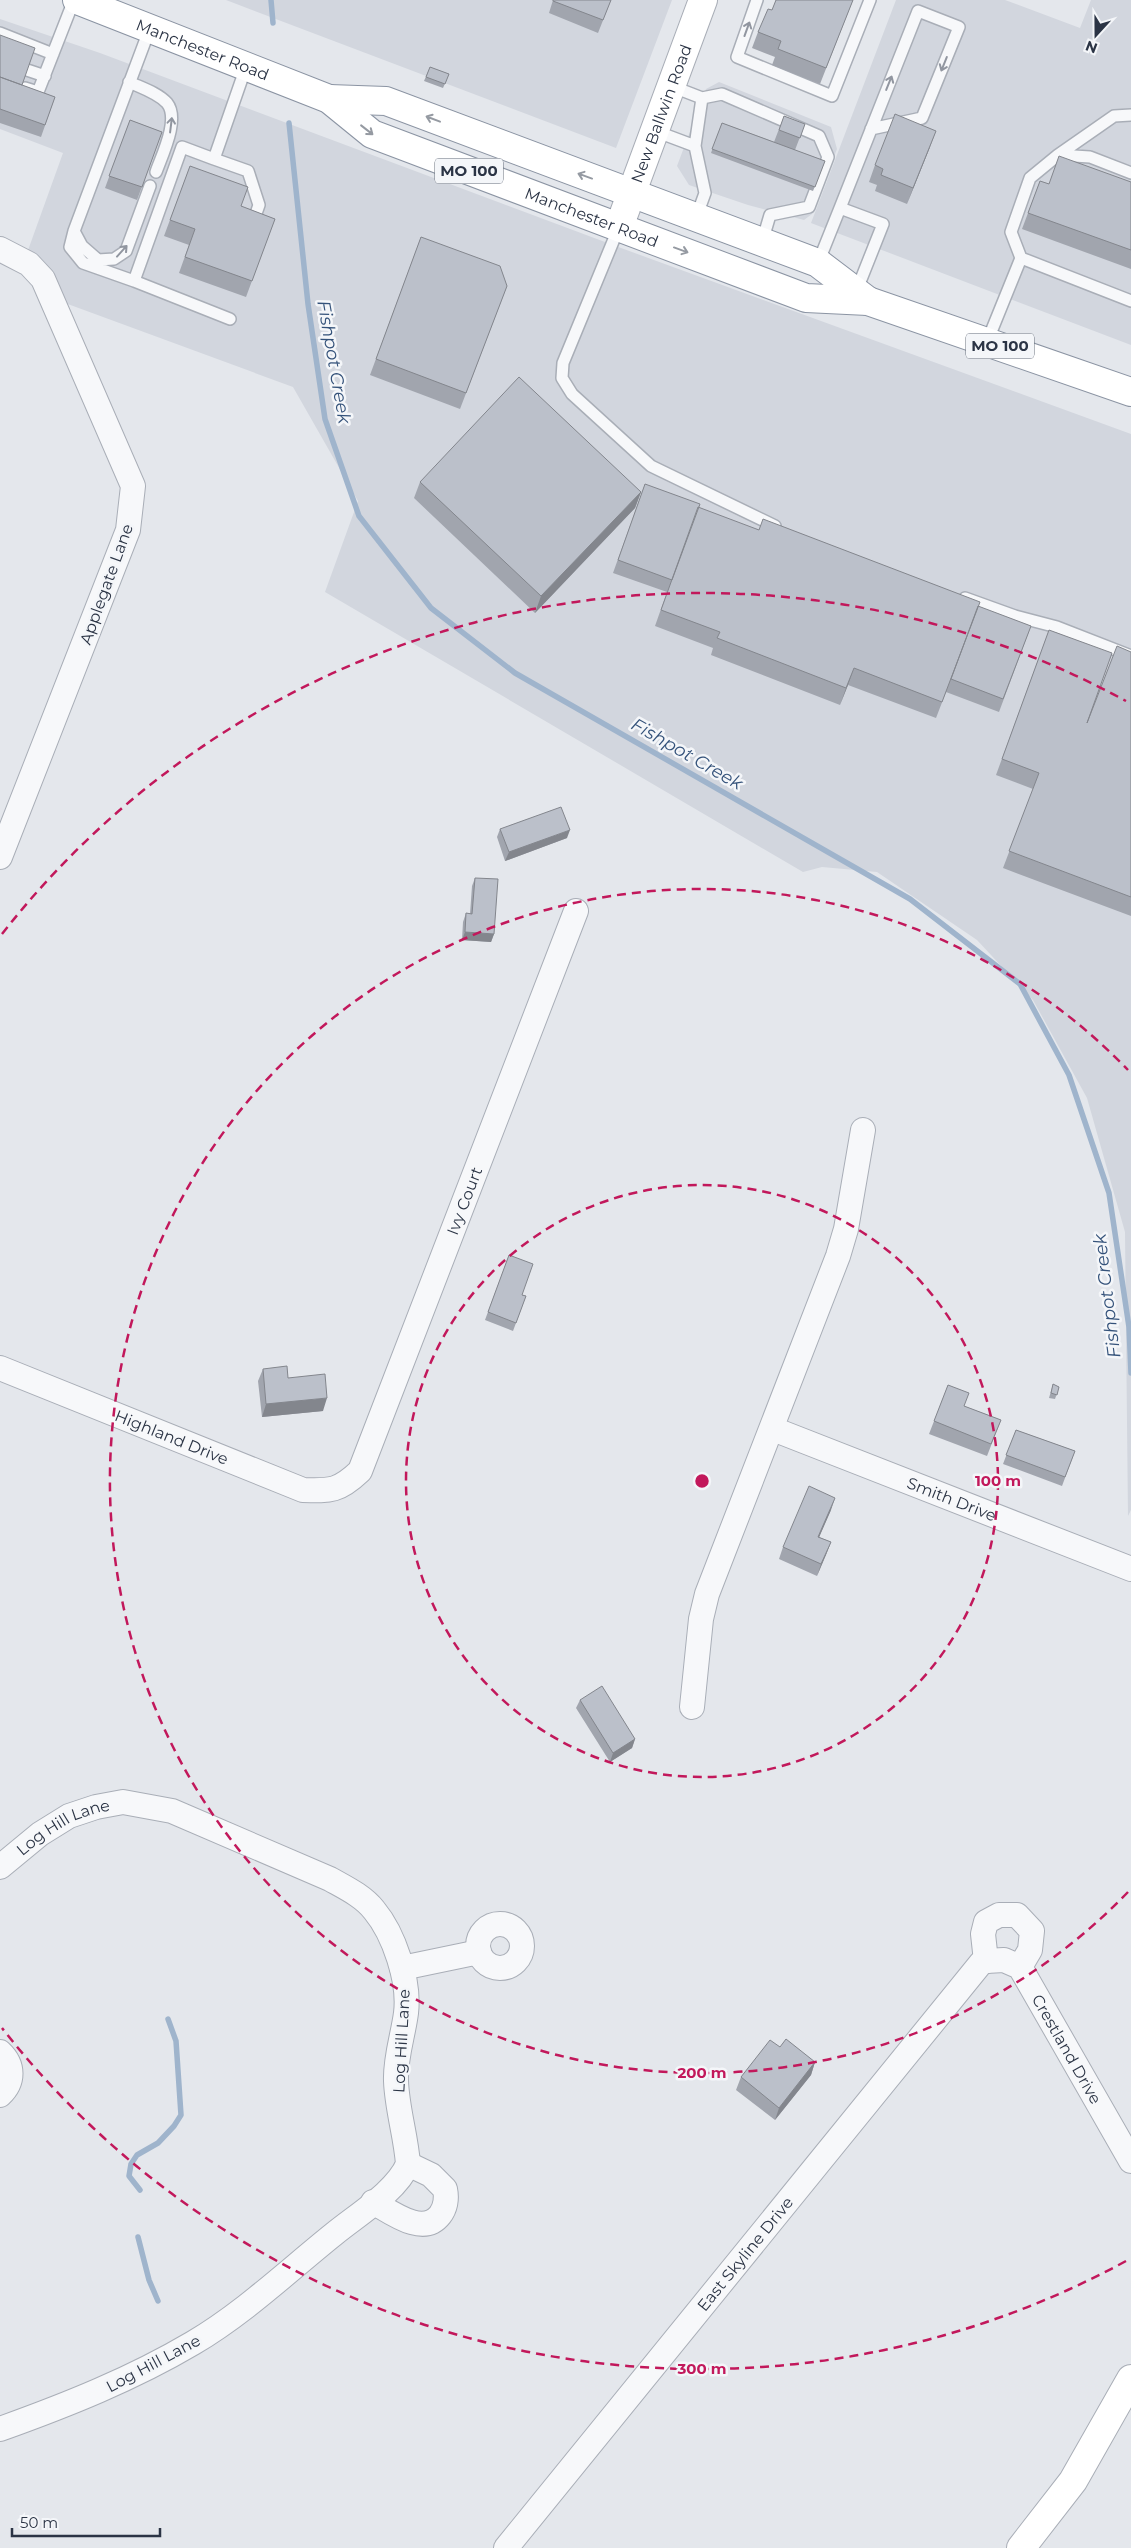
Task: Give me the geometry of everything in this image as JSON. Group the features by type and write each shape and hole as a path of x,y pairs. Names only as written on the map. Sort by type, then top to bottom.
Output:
{"main road":[{"name":"Manchester Road","path":"76,0 329,99 372,134 806,298 862,296"},
{"name":"New Ballwin Road","path":"619,227 703,0"},
{"name":"Manchester Road","path":"329,99 386,100 818,263 862,296 1131,392"},
{"path":"1021,2548 1073,2481 1131,2379"}],"street":[{"name":"Applegate Lane","path":"0,249 29,264 43,279 133,486 128,530 0,857"},
{"name":"Ivy Court","path":"345,1485 360,1471 576,911"},
{"path":"692,1707 701,1619 707,1594 838,1256 846,1229 863,1130"},
{"name":"Highland Drive","path":"0,1368 303,1490 325,1490 345,1485"},
{"name":"Smith Drive","path":"772,1429 1126,1567"},
{"name":"Log Hill Lane","path":"0,1867 40,1834 69,1816 123,1802 172,1811 330,1880 355,1893 374,1909 395,1949 402,1968 406,2012 398,2054 396,2080 408,2164 404,2173 373,2202 237,2312 194,2342 89,2396 0,2429"},
{"path":"999,1915 1017,1915 1032,1931 1030,1950 1020,1967 1004,1960 986,1961 983,1934 986,1922 999,1915"},
{"path":"402,1968 479,1952"},
{"name":"East Skyline Drive","path":"506,2548 981,1962 986,1961"},
{"name":"Crestland Drive","path":"1020,1967 1131,2161"},
{"path":"0,2052 6,2058 11,2074 6,2090 0,2095"},
{"path":"373,2202 414,2224 432,2222 439,2217 445,2207 445,2189 431,2175 408,2164"}],"lane":[{"path":"21,86 38,92 76,0"},
{"path":"757,0 737,57 832,96 870,0"},
{"path":"818,263 871,129 918,11 959,27 922,118 871,129"},
{"path":"150,28 74,231 70,247 83,263 230,318"},
{"path":"0,33 54,54"},
{"path":"214,159 246,67"},
{"path":"27,70 44,76"},
{"path":"129,82 159,96 168,104 172,113 169,136 156,172"},
{"path":"671,86 702,98 722,94 818,136 828,157 809,207 770,215 762,242"},
{"path":"696,218 705,192 695,146 702,98"},
{"path":"987,342 1021,258 1011,232 1030,178 1058,155 1114,116 1131,115"},
{"path":"654,130 695,146"},
{"path":"134,281 182,147 248,171 258,205 252,225"},
{"path":"1058,155 1090,157 1131,173"},
{"path":"74,231 82,246 98,260 114,259 126,250 150,186"},
{"path":"840,208 883,224 862,296"},
{"path":"619,227 563,363 562,378 572,394 651,466 759,520 785,530"},
{"path":"1021,258 1131,301"},
{"path":"950,592 1014,616 1057,627 1131,656"}],"shaded area":[{"path":"226,0 672,0 616,148"},
{"path":"896,0 1005,0 1080,28 1091,0 1131,0 1131,345 811,223"},
{"path":"0,19 100,53 621,248 1131,434 1131,1510 1128,1516 1125,1232 1087,1098 1033,1000 977,940 877,872 822,867 803,872 325,592 358,501 293,387 65,303 27,253 63,153 0,129"},
{"path":"719,82 831,127 837,149 812,214 804,220 748,205 689,185 677,166 706,89"}],"building":[{"path":"553,0 611,0 603,20"},
{"path":"776,0 853,0 826,68 778,49 781,41 758,32 768,9 772,10"},
{"path":"0,35 35,48 22,85 0,77"},
{"path":"430,67 449,74 445,84 426,77"},
{"path":"0,77 55,97 45,125 0,109"},
{"path":"895,114 936,131 913,188 881,175 883,169 875,165"},
{"path":"784,116 805,124 800,138 779,130"},
{"path":"130,120 162,132 142,187 109,176"},
{"path":"722,123 825,161 815,187 712,149"},
{"path":"1059,156 1131,182 1131,250 1028,213 1040,181 1049,184"},
{"path":"190,166 248,187 241,206 275,219 252,281 185,257 195,229 170,220"},
{"path":"421,237 500,266 507,286 466,393 376,359"},
{"path":"519,377 641,492 541,596 420,482"},
{"path":"645,484 700,504 672,580 618,560"},
{"path":"698,507 759,530 763,519 980,602 942,702 854,668 846,688 717,638 720,632 661,610"},
{"path":"978,606 1031,626 1003,699 951,679"},
{"path":"1049,630 1112,653 1087,723 1117,646 1131,652 1131,897 1009,851 1039,773 1002,759"},
{"path":"561,807 570,830 509,852 500,829"},
{"path":"475,878 498,879 494,934 465,932 466,913 472,914"},
{"path":"509,1255 533,1264 522,1295 526,1296 516,1323 488,1312"},
{"path":"287,1366 288,1378 325,1374 327,1398 266,1404 263,1369"},
{"path":"1053,1384 1059,1387 1057,1395 1051,1393"},
{"path":"948,1385 969,1393 964,1406 1001,1420 991,1444 934,1421"},
{"path":"1016,1430 1075,1451 1065,1477 1006,1455"},
{"path":"809,1486 835,1498 818,1537 831,1542 821,1564 783,1547"},
{"path":"602,1686 635,1739 613,1753 580,1700"},
{"path":"786,2039 815,2062 779,2108 741,2077 770,2040 780,2047"}],"waterway":[{"name":"Fishpot Creek","path":"271,0 273,23"},
{"name":"Fishpot Creek","path":"289,123 308,304 325,419 359,516 431,608 515,673 910,899 1020,984 1069,1075 1109,1193 1129,1327 1131,1373"},
{"path":"140,2190 129,2176 131,2164 137,2155 158,2143 174,2126 181,2115 176,2041 168,2019"},
{"path":"138,2237 149,2280 158,2301"}]}
